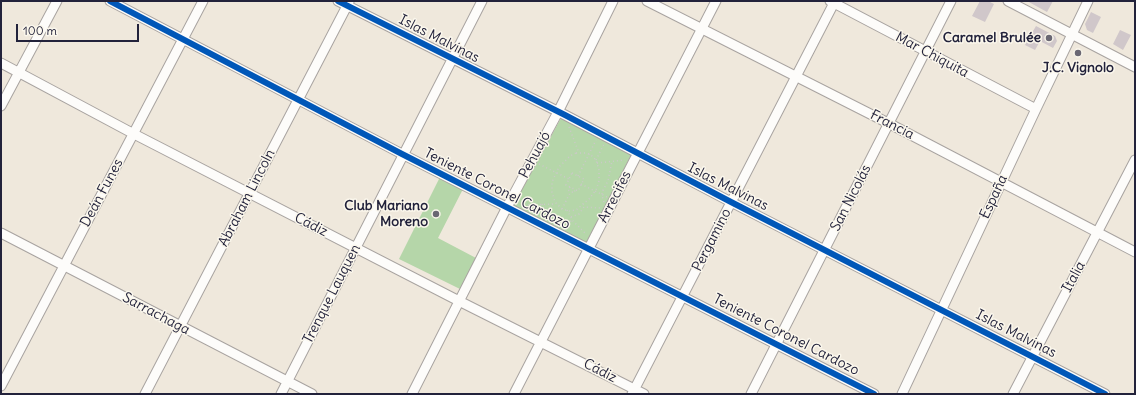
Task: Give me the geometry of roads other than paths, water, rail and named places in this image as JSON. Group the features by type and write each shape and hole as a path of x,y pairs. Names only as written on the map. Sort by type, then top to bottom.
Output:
{"street":[{"path":"1,106 57,1"},
{"name":"Teniente Coronel Cardozo","path":"110,1 402,154 507,206 588,249 874,394"},
{"name":"Deán Funes","path":"1,386 63,265 134,134 203,1"},
{"name":"Islas Malvinas","path":"338,1 348,3 451,58 599,133 636,156 825,249 1105,394"},
{"name":"Trenque Lauquen","path":"281,394 451,58 482,1"},
{"name":"Pehuajó","path":"412,394 507,206 561,114 614,1"},
{"name":"Francia","path":"647,1 890,124 1135,252"},
{"name":"Arrecifes","path":"514,394 716,1"},
{"name":"San Nicolás","path":"751,394 890,124 951,1"},
{"path":"1008,1 1135,67"},
{"name":"España","path":"902,394 1036,108 1088,1"},
{"name":"Mar Chiquita","path":"833,2 926,52 1036,108"},
{"name":"Pergamino","path":"633,392 797,77 833,2"},
{"name":"Abraham Lincoln","path":"145,394 348,3"},
{"name":"Cádiz","path":"1,63 134,134 541,342 633,392 644,394"},
{"name":"Italia","path":"1013,394 1135,160"},
{"name":"Sarrachaga","path":"1,232 180,327 312,394"}],"place":[{"name":"Caramel Brulée","path":"1049,38"},
{"name":"J.C. Vignolo","path":"1078,53"},
{"name":"Club Mariano Moreno","path":"436,214"}]}
